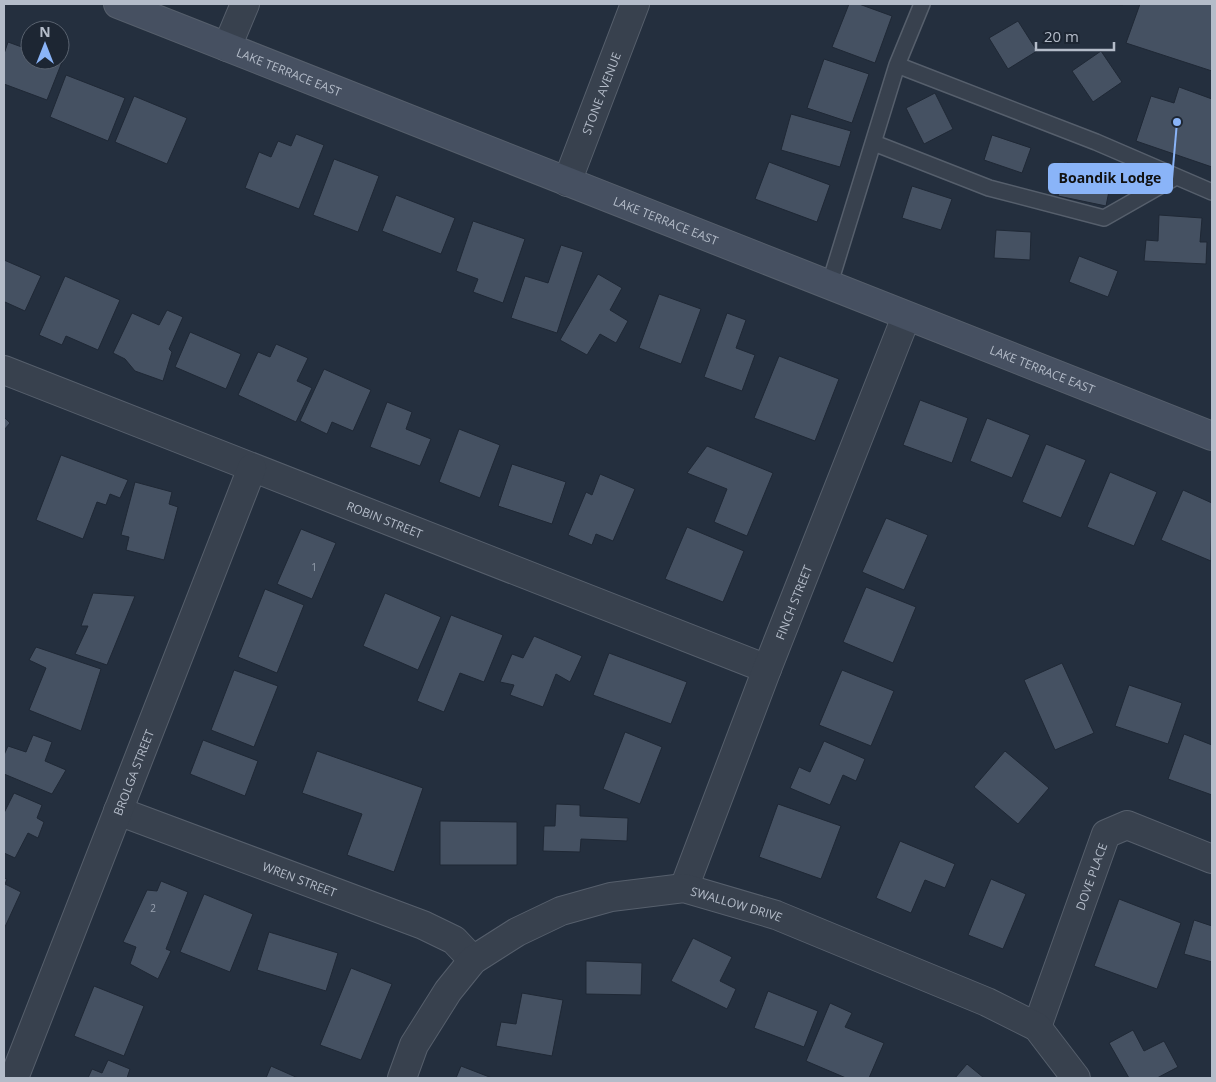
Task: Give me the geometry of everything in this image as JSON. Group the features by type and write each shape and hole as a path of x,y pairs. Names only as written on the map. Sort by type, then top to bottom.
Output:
{"street":[{"name":"LAKE TERRACE EAST","path":"118,4 906,317 1212,436"},
{"path":"227,47 244,4"},
{"name":"STONE AVENUE","path":"568,182 634,4"},
{"name":"FINCH STREET","path":"684,888 767,669 906,317"},
{"name":"ROBIN STREET","path":"4,370 767,669"},
{"name":"BROLGA STREET","path":"14,1078 252,468"},
{"name":"WREN STREET","path":"118,811 423,925 454,940 473,960"},
{"name":"DOVE PLACE","path":"1036,1027 1106,834 1128,824 1212,859"},
{"name":"SWALLOW DRIVE","path":"402,1078 414,1045 448,991 473,960 517,932 561,910 611,897 684,888 776,915 987,1002 1036,1027 1076,1078"}],"lane":[{"path":"829,286 897,65 922,4"},
{"path":"897,65 1096,142 1212,192"},
{"path":"874,143 989,188 1104,218 1176,176"}],"building":[{"path":"849,4 859,4 892,16 875,63 832,47"},
{"path":"1068,4 1123,4 1123,5"},
{"path":"1140,4 1212,4 1212,71 1126,43"},
{"path":"1018,21 1037,51 1008,69 989,38"},
{"path":"8,42 20,46 20,70 59,70 47,100 4,84 4,54"},
{"path":"1101,51 1122,82 1093,102 1072,71"},
{"path":"824,59 869,74 852,123 807,108"},
{"path":"66,75 125,98 108,141 50,117"},
{"path":"1179,87 1212,99 1212,167 1136,141 1151,96 1174,103"},
{"path":"935,93 953,129 924,144 906,108"},
{"path":"134,96 187,118 167,164 115,142"},
{"path":"791,114 851,131 840,167 781,150"},
{"path":"296,134 324,145 299,209 245,188 259,152 271,157 278,141 291,146"},
{"path":"992,135 1031,148 1022,173 984,160"},
{"path":"334,159 379,176 358,232 313,215"},
{"path":"769,162 830,185 817,222 755,199"},
{"path":"1065,162 1113,171 1106,206 1058,196"},
{"path":"912,186 952,199 941,230 902,218"},
{"path":"396,195 455,218 441,254 382,231"},
{"path":"1159,215 1202,218 1200,242 1207,242 1206,264 1144,261 1146,240 1158,241"},
{"path":"473,221 525,239 503,303 473,292 478,279 456,271"},
{"path":"996,230 1031,232 1030,260 994,258"},
{"path":"561,245 583,252 557,333 511,318 525,276 548,283"},
{"path":"1079,256 1118,271 1108,297 1069,282"},
{"path":"4,260 41,276 25,311 5,302 4,306"},
{"path":"598,274 622,288 610,310 628,321 616,343 600,334 587,355 560,340"},
{"path":"65,276 120,300 98,350 66,336 62,345 39,335"},
{"path":"659,294 701,309 681,364 639,348"},
{"path":"167,310 183,317 169,349 172,352 163,381 135,371 125,359 113,353 132,313 159,325"},
{"path":"727,313 746,320 736,348 755,355 742,391 704,377"},
{"path":"190,332 241,354 226,389 175,367"},
{"path":"276,344 308,358 297,381 312,388 296,422 238,395 258,352 270,357"},
{"path":"779,356 839,379 815,441 754,418"},
{"path":"324,369 371,390 353,431 332,422 327,434 300,421"},
{"path":"920,400 968,418 952,463 903,445"},
{"path":"387,402 412,412 406,429 431,439 420,466 370,447"},
{"path":"4,417 10,423 4,430"},
{"path":"987,418 1030,435 1012,478 970,461"},
{"path":"459,429 500,445 480,498 439,482"},
{"path":"1046,444 1086,460 1061,518 1022,502"},
{"path":"707,446 773,473 747,536 714,522 727,489 687,473"},
{"path":"61,455 128,480 120,498 110,494 106,505 97,502 83,539 36,520"},
{"path":"512,464 566,482 552,524 498,506"},
{"path":"1110,472 1157,492 1134,546 1087,527"},
{"path":"600,474 635,489 613,541 596,534 592,545 568,535 586,492 592,495"},
{"path":"135,482 172,492 169,504 178,507 164,560 126,550 129,537 121,535"},
{"path":"1183,490 1212,503 1211,561 1161,540"},
{"path":"886,518 928,535 904,590 862,572"},
{"path":"687,527 744,551 723,602 665,579"},
{"path":"301,529 336,543 312,599 277,584"},
{"path":"866,587 916,607 893,663 843,642"},
{"path":"265,589 304,605 277,673 238,657"},
{"path":"93,593 135,596 107,665 75,654 88,626 81,626"},
{"path":"385,593 441,617 418,670 363,646"},
{"path":"451,615 503,635 484,682 460,673 444,712 417,701"},
{"path":"534,636 582,656 570,682 556,674 543,707 510,695 514,685 500,682 512,654 523,658"},
{"path":"36,647 101,669 81,731 29,710 46,668 29,660"},
{"path":"609,653 687,682 671,724 593,695"},
{"path":"1062,663 1094,733 1055,750 1024,680"},
{"path":"234,670 278,686 254,747 211,730"},
{"path":"842,670 894,691 871,746 819,725"},
{"path":"1129,685 1182,703 1168,744 1115,726"},
{"path":"625,732 662,747 640,804 603,789"},
{"path":"1184,734 1212,745 1212,795 1168,779"},
{"path":"33,735 52,742 45,761 66,770 52,794 4,774 4,755 8,746 26,752"},
{"path":"203,740 258,761 245,796 190,774"},
{"path":"824,741 865,759 856,781 843,775 830,805 790,788 799,767 810,772"},
{"path":"317,751 423,788 394,872 347,855 362,814 302,793"},
{"path":"1005,751 1049,788 1018,824 974,787"},
{"path":"14,793 42,805 37,818 44,822 38,838 28,833 15,858 4,853 4,813"},
{"path":"556,804 580,805 580,816 628,818 627,841 581,839 580,852 543,851 544,826 555,826"},
{"path":"778,804 841,826 821,879 759,857"},
{"path":"440,821 517,822 517,865 440,865"},
{"path":"900,841 955,864 945,888 925,880 911,913 876,898"},
{"path":"4,878 7,879 5,884 21,892 4,929"},
{"path":"991,879 1026,894 1003,949 968,935"},
{"path":"161,881 188,892 166,949 171,951 158,979 130,964 136,947 123,942 147,890 157,891"},
{"path":"204,894 253,914 230,972 180,952"},
{"path":"1119,899 1181,923 1157,989 1094,966"},
{"path":"1194,920 1212,926 1212,962 1184,954"},
{"path":"269,932 338,953 326,991 257,970"},
{"path":"693,938 732,957 720,981 736,989 727,1009 671,981"},
{"path":"586,961 642,963 641,995 586,994"},
{"path":"351,968 392,984 361,1060 320,1045"},
{"path":"94,986 144,1006 124,1056 74,1036"},
{"path":"768,991 818,1011 804,1047 754,1028"},
{"path":"522,993 563,1000 552,1056 496,1046 501,1022 516,1024"},
{"path":"830,1003 852,1013 845,1027 884,1043 869,1078 846,1078 806,1061"},
{"path":"1133,1030 1144,1051 1164,1041 1178,1067 1157,1078 1129,1078 1109,1043"},
{"path":"108,1060 130,1069 127,1078 88,1078 92,1069 102,1073"},
{"path":"967,1064 984,1078 955,1078"},
{"path":"271,1066 298,1078 266,1078"},
{"path":"461,1066 492,1078 456,1078"}],"place":[{"name":"Boandik Lodge","path":"1177,122"}]}
